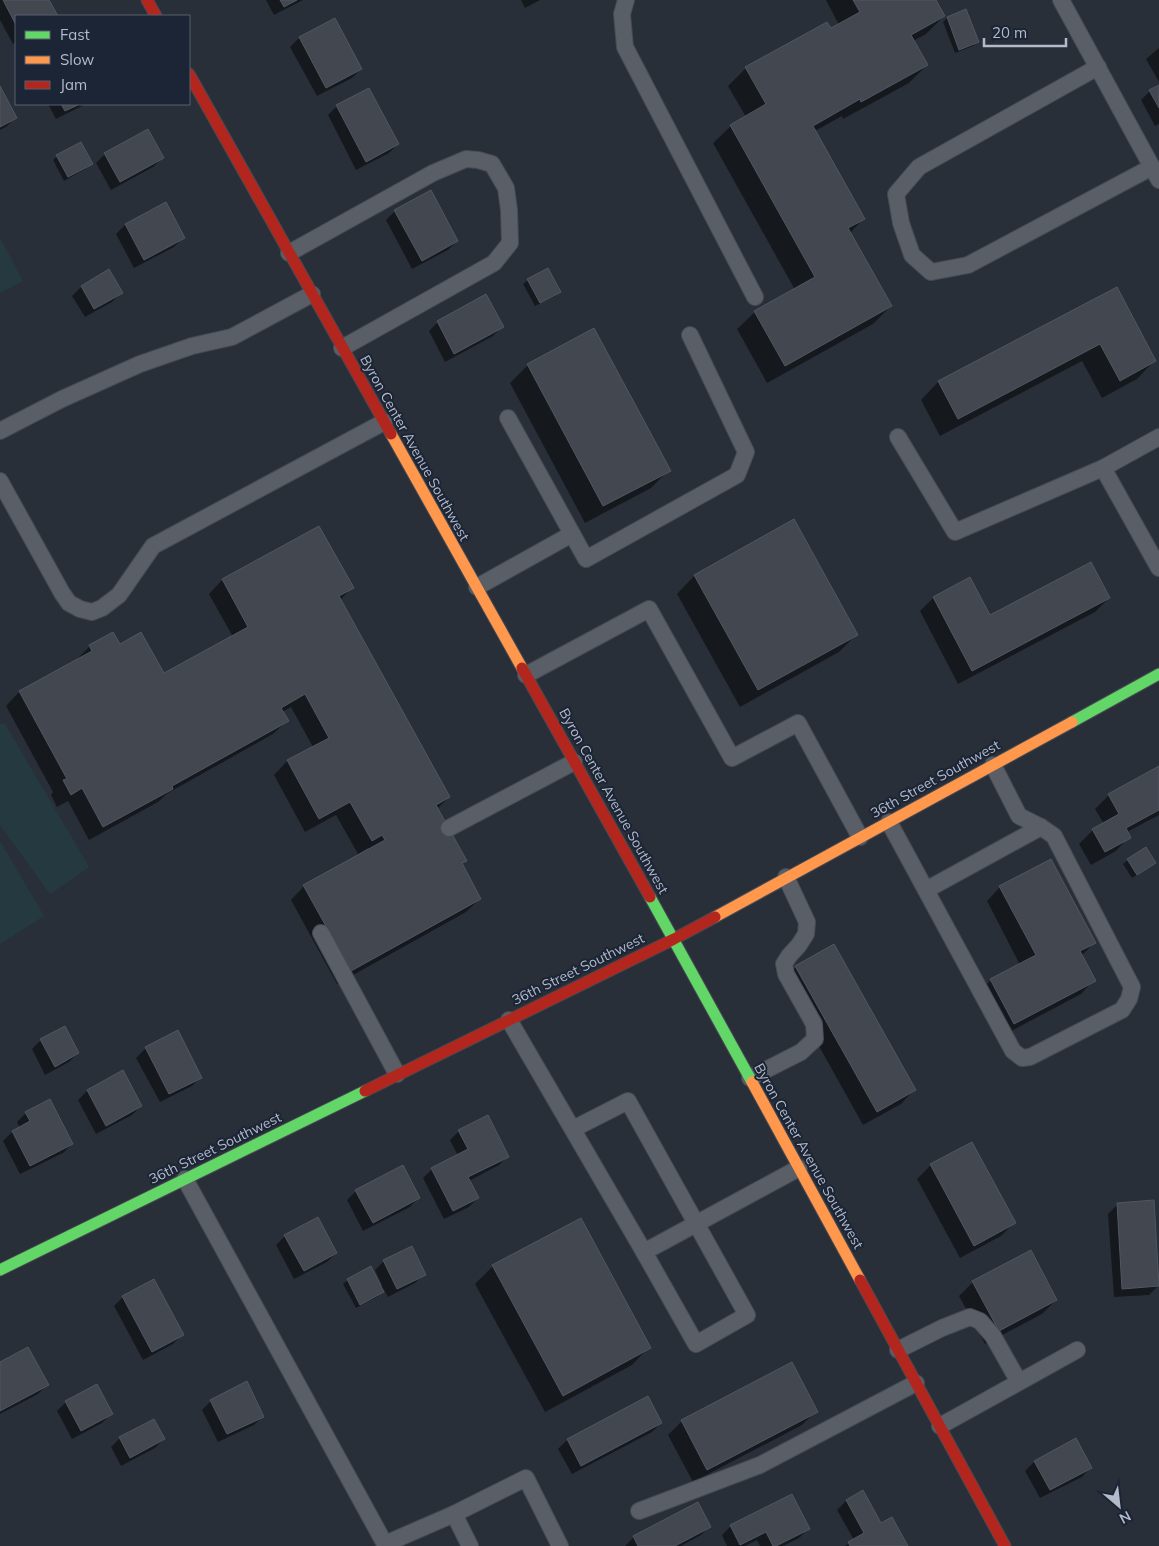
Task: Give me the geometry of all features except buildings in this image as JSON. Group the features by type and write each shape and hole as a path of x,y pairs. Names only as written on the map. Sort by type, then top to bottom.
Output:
{"main road":[{"path":"147,0 155,15"},
{"name":"Byron Center Avenue Southwest","path":"190,76 674,939 1005,1546"},
{"name":"36th Street Southwest","path":"0,1270 674,939 1159,674"}],"lane":[{"path":"626,0 622,14 625,47 755,297"},
{"path":"1061,0 1098,67 1155,173 968,265 931,272 912,255 901,223 896,194 919,166 1098,67"},
{"path":"289,253 433,173 466,159 492,164 506,188 510,243 494,263 342,348"},
{"path":"0,431 62,399 140,364 192,346 232,337 312,294"},
{"path":"508,418 586,559 737,475 746,452 690,335"},
{"path":"0,481 62,593 70,603 80,609 92,612 102,608 119,594 153,546 384,422"},
{"path":"898,437 954,532 1103,468 1159,437"},
{"path":"1103,468 1159,568"},
{"path":"477,587 572,534"},
{"path":"526,675 650,609 732,758 798,723 860,837"},
{"path":"449,828 574,762"},
{"path":"889,822 1013,1051 1022,1058 1030,1058 1122,1010 1130,999 1132,987 1054,836 1019,816 993,765"},
{"path":"926,890 1041,827"},
{"path":"750,1078 801,1052 815,1039 814,1024 786,974 784,964 806,934 807,922 786,877"},
{"path":"321,933 398,1074"},
{"path":"509,1020 696,1344 747,1315 628,1102 573,1129"},
{"path":"644,1252 799,1168"},
{"path":"185,1179 385,1545 454,1514 526,1478 560,1546"},
{"path":"898,1350 948,1325 970,1317 980,1321 993,1336 1019,1382"},
{"path":"940,1426 1077,1350"},
{"path":"639,1510 760,1465 916,1383"},
{"path":"454,1514 470,1546"}],"green space":[{"path":"0,238 23,281 0,293"},
{"path":"0,724 5,724 89,867 50,894 0,825"},
{"path":"0,841 44,916 0,944"}],"traffic: fast":[{"path":"1072,722 1159,674"},
{"path":"650,897 752,1082"},
{"path":"0,1270 365,1091"}],"traffic: slow":[{"path":"391,434 522,668"},
{"path":"715,917 1072,722"},
{"path":"752,1082 860,1280"}],"traffic: jam":[{"path":"147,0 155,15"},
{"path":"190,76 391,434"},
{"path":"522,668 650,897"},
{"path":"365,1091 715,917"},
{"path":"860,1280 1005,1546"}]}
